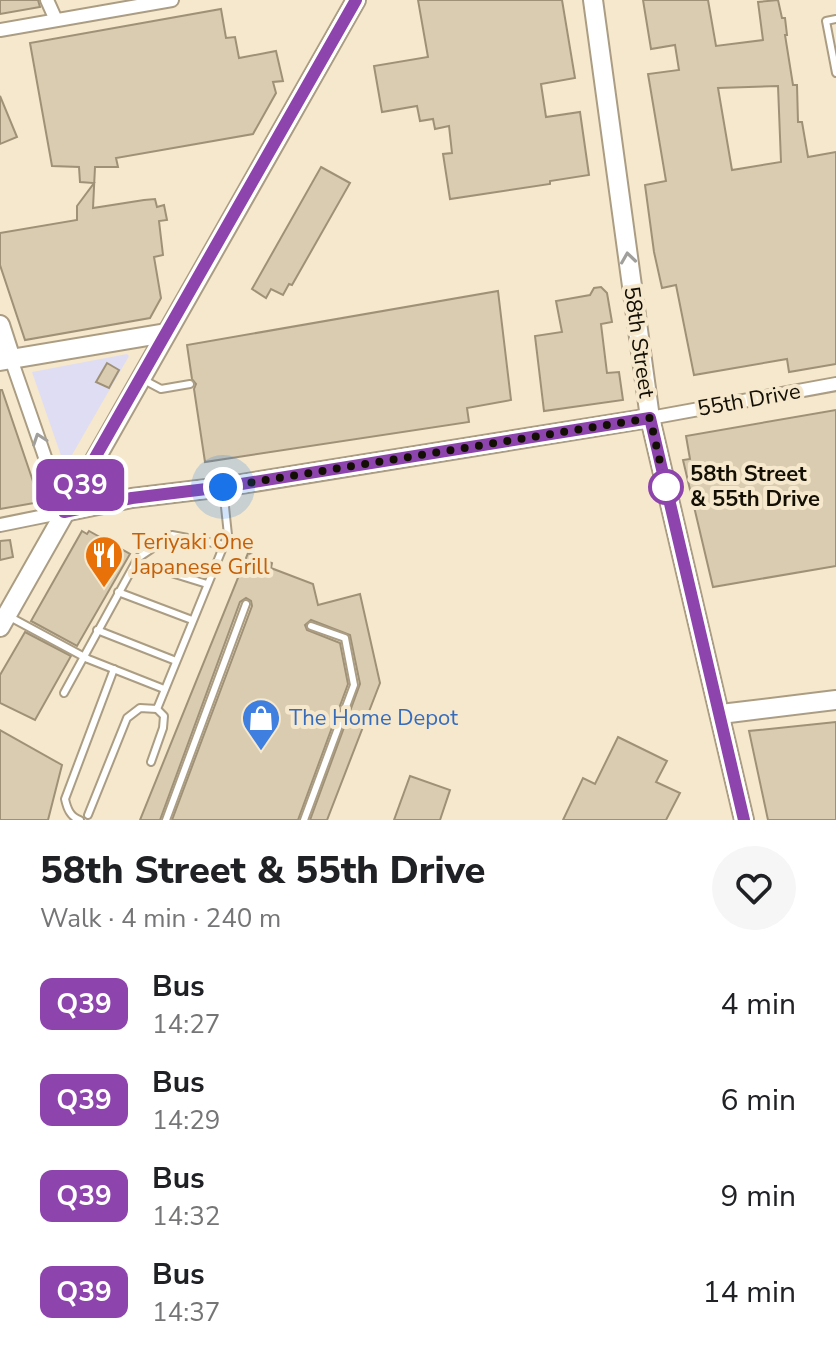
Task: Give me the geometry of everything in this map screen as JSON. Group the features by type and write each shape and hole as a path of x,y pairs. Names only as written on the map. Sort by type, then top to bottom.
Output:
{"main road":[{"path":"4,621 356,0"},
{"name":"58th Street","path":"593,0 650,418 744,820"},
{"path":"0,325 6,360 166,333"},
{"name":"55th Drive","path":"64,512 132,498 223,487 650,418"},
{"path":"721,714 836,700"}],"street":[{"path":"47,0 56,20"},
{"path":"0,30 172,0"},
{"path":"6,360 64,512"},
{"name":"55th Drive","path":"650,418 836,384"},
{"name":"55th Drive","path":"0,525 64,512"}],"lane":[{"path":"836,19 826,21 836,73"},
{"path":"141,379 161,389 190,384"},
{"path":"157,709 228,535 223,487"},
{"path":"64,693 138,558 172,535 224,545"},
{"path":"136,562 207,584"},
{"path":"118,592 192,620"},
{"path":"166,820 246,604"},
{"path":"4,621 164,689"},
{"path":"304,820 354,685 345,638 311,626"},
{"path":"97,630 176,661"},
{"path":"80,820 74,818 65,799 114,669"},
{"path":"88,815 127,718 140,708 157,709 164,716 151,762"}],"shaded area":[{"path":"129,356 65,467 32,372"}],"building":[{"path":"0,0 38,0 40,7 0,14"},
{"path":"418,0 562,0 575,78 541,84 546,117 580,112 589,175 450,199 443,154 452,153 449,126 435,129 433,119 420,121 417,106 382,112 374,66 428,57"},
{"path":"643,0 708,0 716,46 763,40 758,2 778,0 782,18 785,18 793,85 797,85 798,122 802,122 808,157 836,152 836,364 789,372 787,359 694,375 676,285 662,288 645,185 666,181 648,74 679,70 675,45 651,49","holes":["778,86 781,162 732,170 718,88"]},
{"path":"221,9 226,38 235,37 239,58 276,51 283,81 273,82 276,93 253,134 116,158 118,167 95,167 93,208 155,199 157,207 164,205 167,220 159,221 163,255 154,257 161,298 150,318 25,340 0,265 0,233 77,220 77,206 94,183 80,182 79,167 52,166 30,43"},
{"path":"0,96 17,137 0,144"},
{"path":"321,167 350,183 292,285 289,284 283,295 271,289 266,298 252,289"},
{"path":"601,287 607,293 612,322 601,324 607,373 619,372 623,400 544,411 535,336 562,332 556,301 590,295 594,288"},
{"path":"498,291 511,400 467,408 469,422 205,462 194,389 196,384 192,379 187,345"},
{"path":"107,363 119,370 109,388 96,382"},
{"path":"0,390 40,502 0,509"},
{"path":"836,410 836,566 713,587 683,460 690,459 686,436"},
{"path":"82,531 87,534 89,531 130,554 77,646 31,621"},
{"path":"10,540 13,557 0,560 0,541"},
{"name":"The Home Depot","path":"248,553 272,563 271,568 313,584 318,605 360,594 380,683 327,820 310,820 360,684 350,635 311,620 305,625 307,630 340,643 348,684 298,820 172,820 252,606 246,598 240,602 160,820 140,820"},
{"path":"25,632 71,656 35,720 0,703 0,675"},
{"path":"836,722 836,820 768,820 749,731"},
{"path":"0,730 62,765 48,820 0,820"},
{"path":"618,737 667,761 656,782 680,793 666,820 563,820 583,778 595,784"},
{"path":"410,776 450,790 440,820 394,820"}],"bus line":[{"name":"Q39","path":"356,0 64,512 132,498 223,487 650,418 744,820"}],"place":[{"name":"58th Street & 55th Drive","path":"666,487"},
{"name":"Teriyaki One Japanese Grill","path":"104,589"},
{"name":"The Home Depot","path":"261,752"}],"route":[{"path":"223,487 650,418 667,493 666,487"}]}
